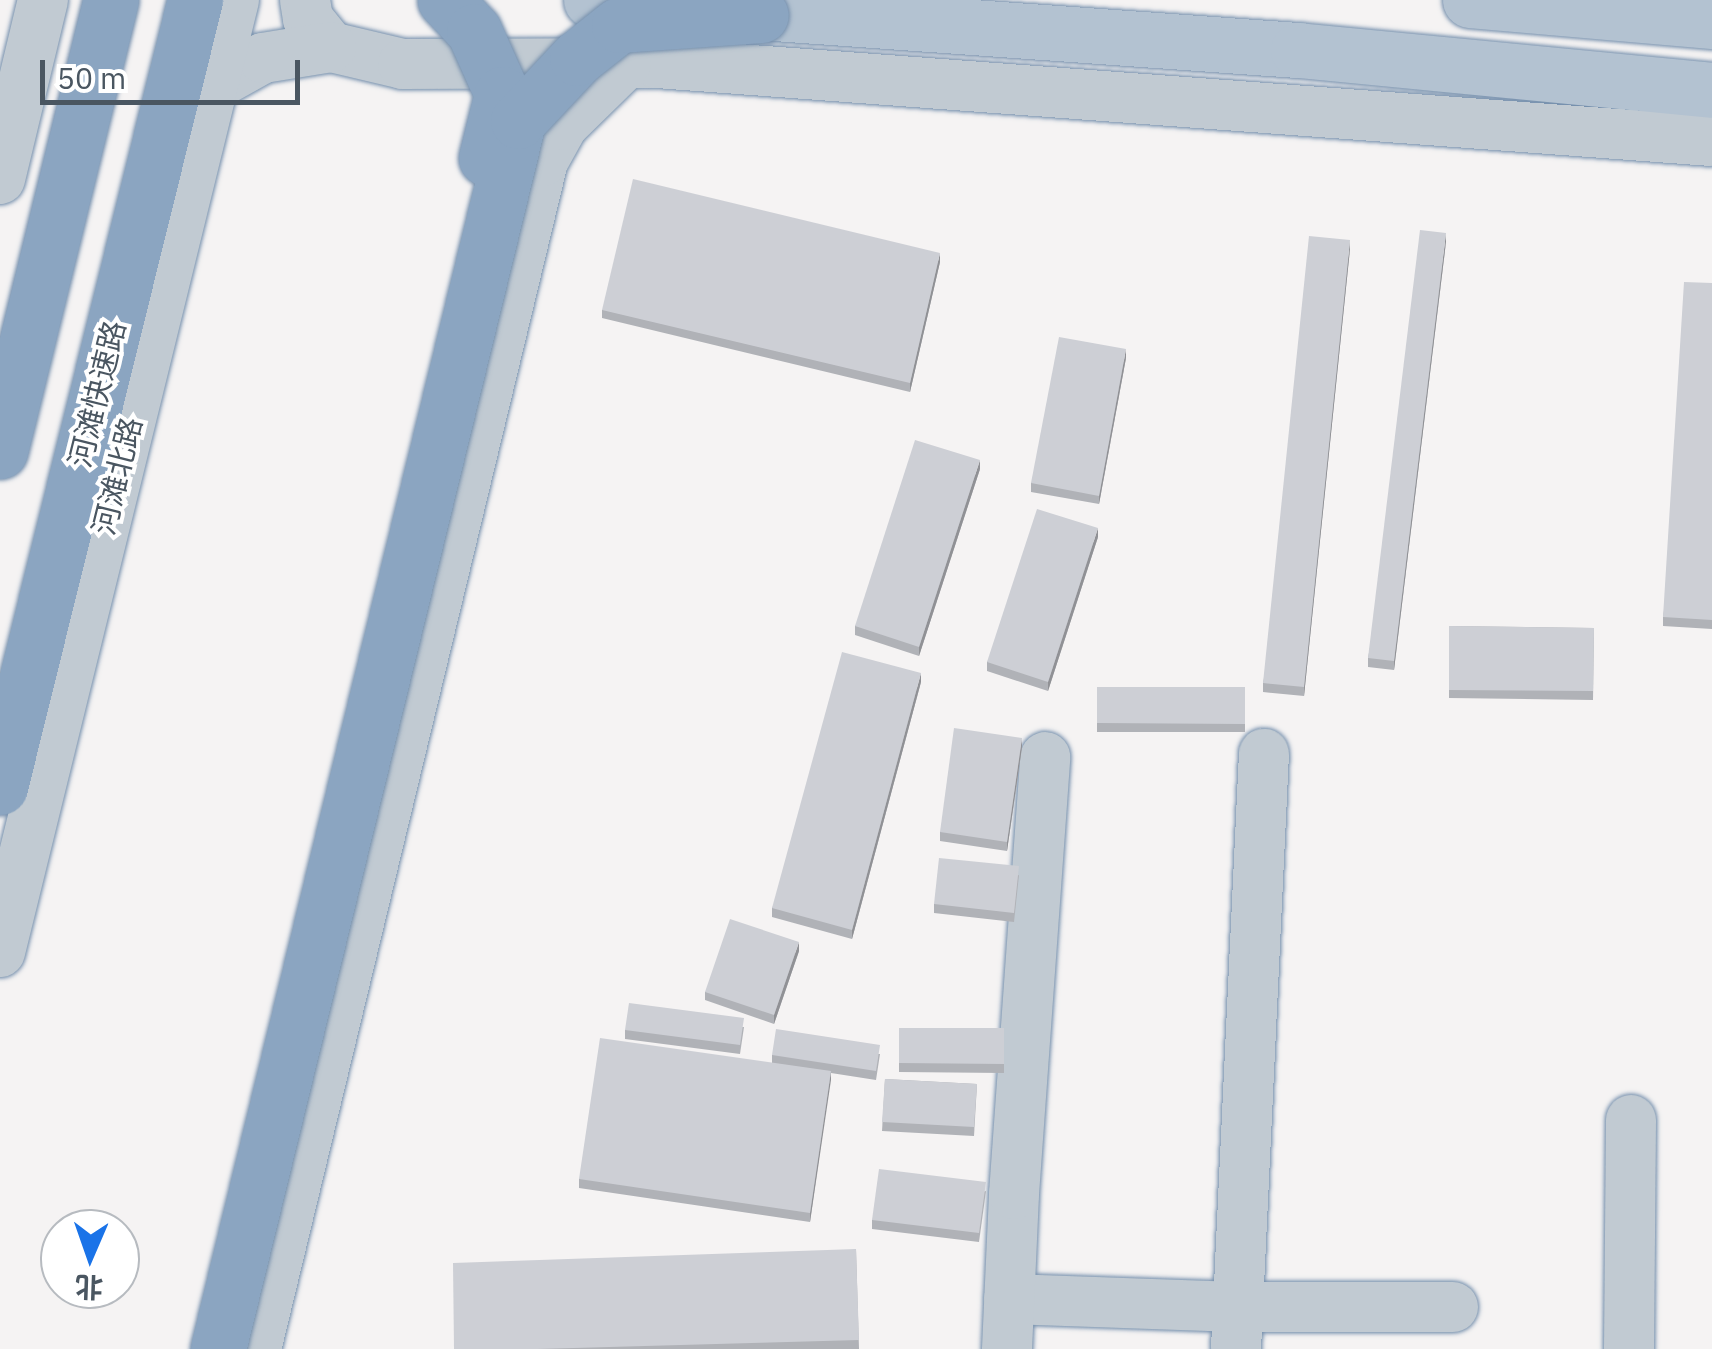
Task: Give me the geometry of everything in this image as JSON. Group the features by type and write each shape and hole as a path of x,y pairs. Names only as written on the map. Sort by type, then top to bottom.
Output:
{"highway":[{"path":"0,452 112,0"},
{"name":"河滩快速路","path":"0,788 195,0"},
{"path":"180,1349 502,94 474,31 445,0"},
{"path":"218,1349 518,121 577,58 619,25 761,14"}],"main road":[{"path":"592,0 1298,50 1712,90"},
{"path":"1470,0 1712,21"}],"street":[{"path":"0,179 43,0"},
{"name":"河滩北路","path":"0,952 234,0"},
{"path":"306,0 308,19 331,47"},
{"path":"213,86 264,58 331,47 403,64 626,63 1712,141"},
{"path":"256,1349 542,161 564,125 626,63"},
{"path":"1237,1328 1264,754"},
{"path":"1007,1349 1046,757"},
{"path":"1629,1349 1631,1120"},
{"path":"1009,1299 1237,1328 1453,1307"}],"building":[{"path":"633,179 940,253 910,383 602,310"},
{"path":"1420,230 1446,233 1394,661 1368,658"},
{"path":"1309,236 1350,240 1304,687 1263,683"},
{"path":"1684,282 1712,283 1712,620 1663,617"},
{"path":"1059,337 1126,349 1099,496 1031,483"},
{"path":"915,440 980,460 919,647 855,626"},
{"path":"1037,509 1098,528 1048,682 987,662"},
{"path":"1449,626 1594,628 1593,691 1449,690"},
{"path":"842,652 921,673 852,930 772,908"},
{"path":"1097,687 1245,687 1245,724 1097,723"},
{"path":"954,728 1022,738 1007,842 940,832"},
{"path":"939,858 1019,866 1014,913 934,904"},
{"path":"730,919 799,942 774,1015 705,992"},
{"path":"629,1003 744,1018 740,1045 625,1030"},
{"path":"899,1028 1004,1028 1004,1064 899,1063"},
{"path":"776,1029 880,1045 876,1071 772,1055"},
{"path":"600,1038 831,1071 810,1213 579,1179"},
{"path":"885,1079 977,1084 974,1127 882,1122"},
{"path":"879,1169 986,1182 979,1233 872,1220"},
{"path":"856,1249 859,1340 454,1349 453,1263"}]}
